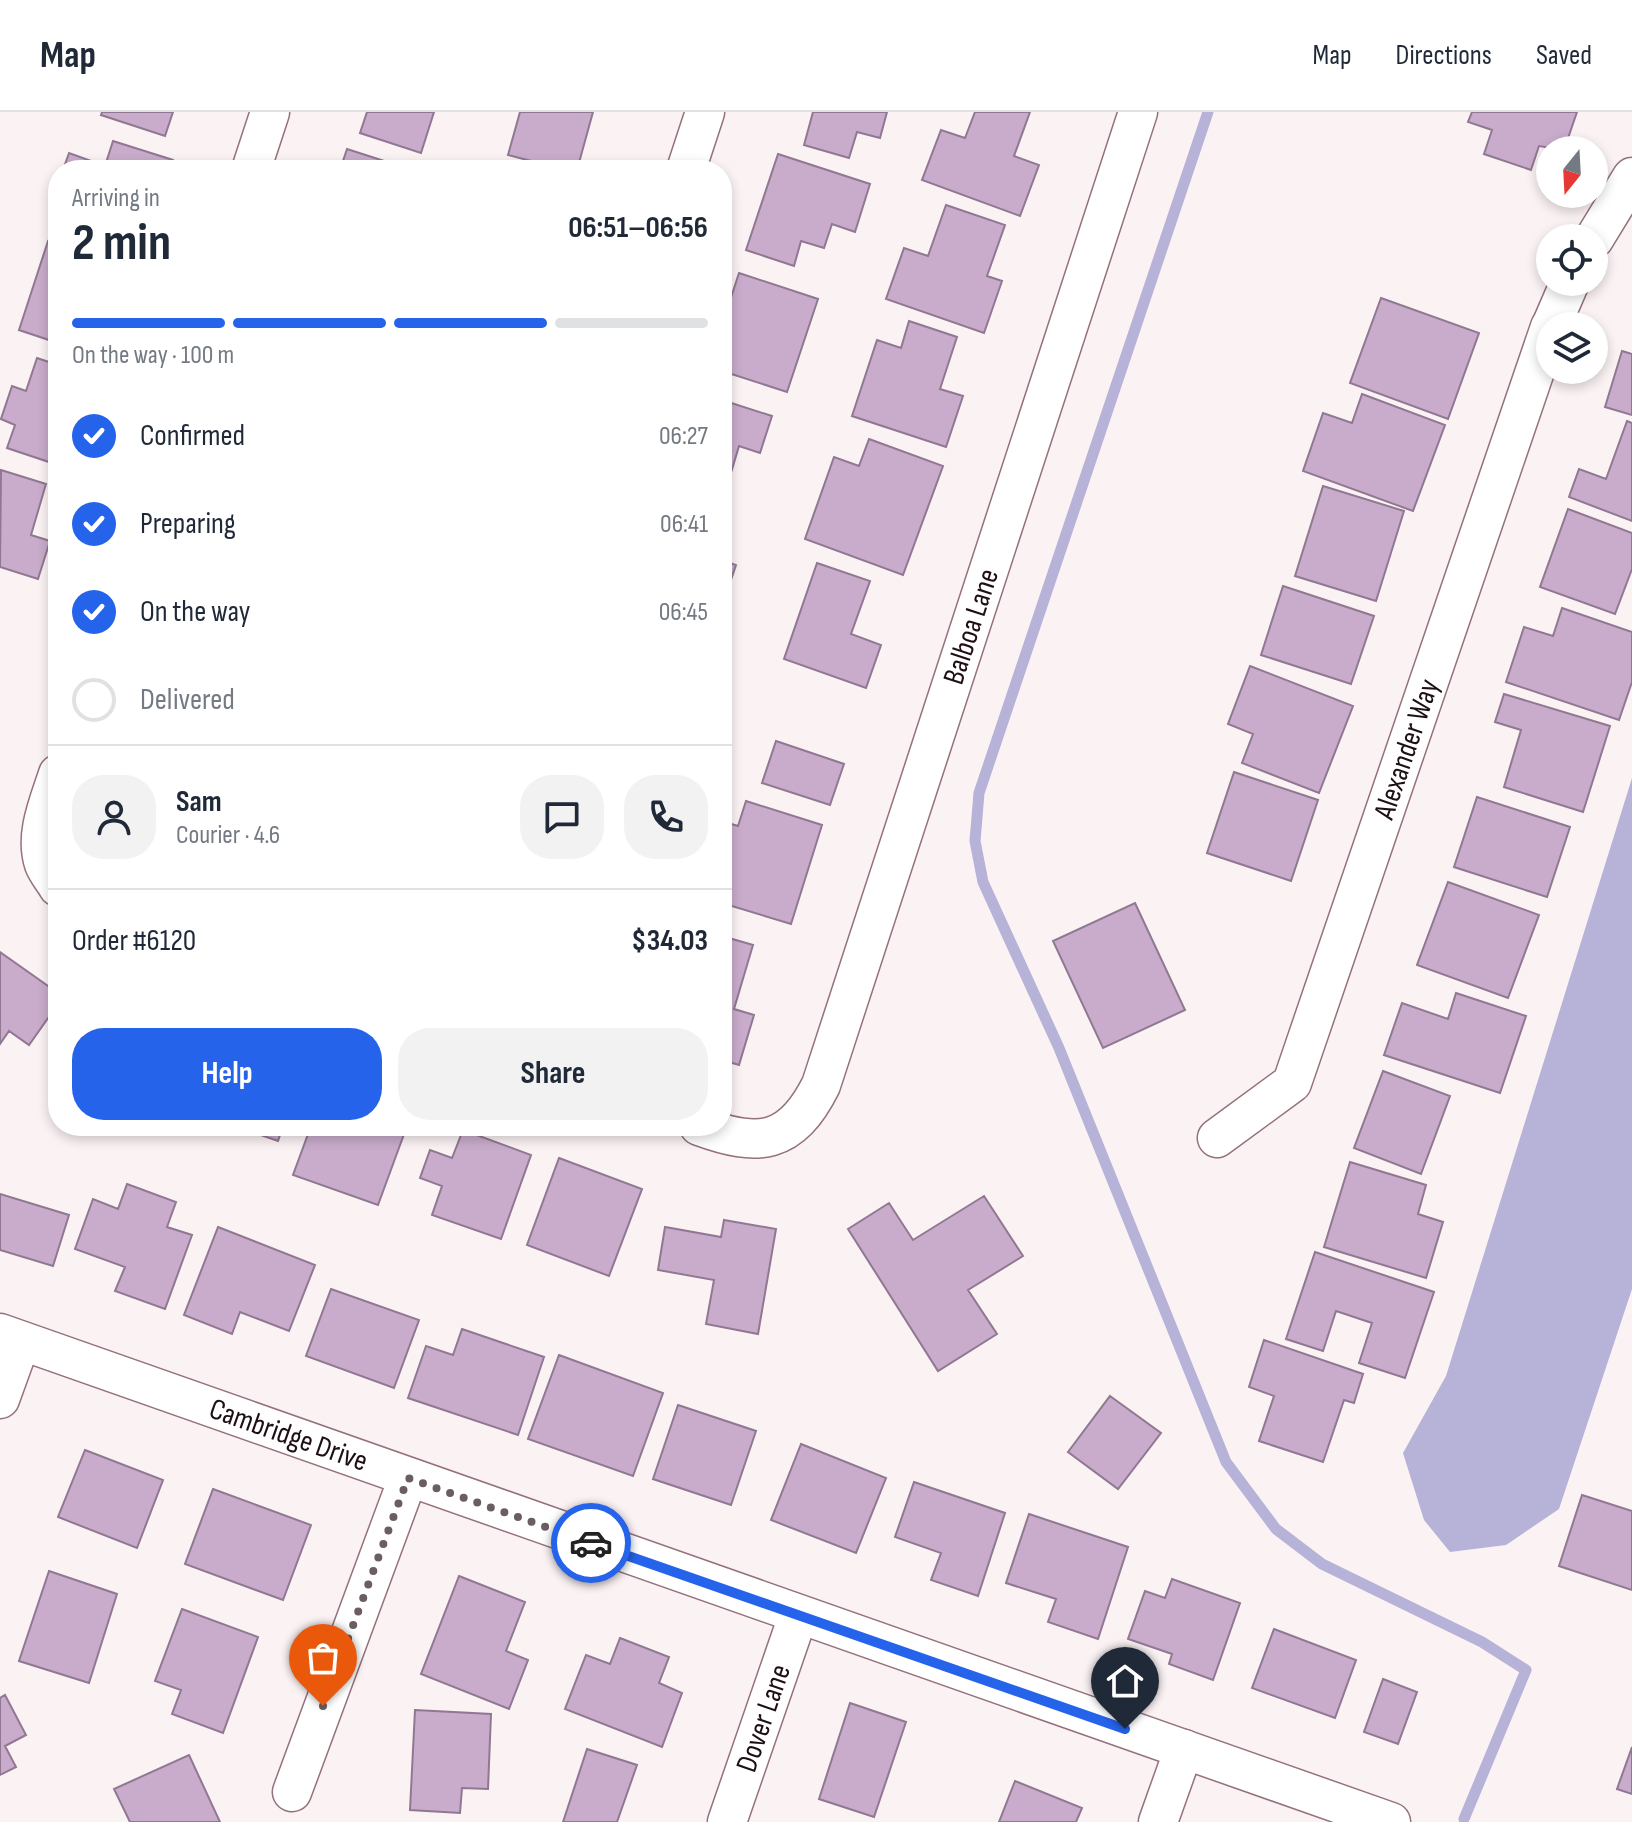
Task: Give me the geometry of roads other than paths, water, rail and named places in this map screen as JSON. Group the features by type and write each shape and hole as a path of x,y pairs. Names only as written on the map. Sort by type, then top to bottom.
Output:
{"street":[{"path":"254,160 270,112"},
{"path":"689,160 705,112"},
{"name":"Balboa Lane","path":"732,1136 757,1139 787,1131 809,1110 821,1085 1138,112"},
{"path":"1603,224 1632,177"},
{"name":"Alexander Way","path":"1217,1138 1292,1083 1536,368"},
{"path":"48,805 41,839 44,865 48,871"},
{"path":"0,1399 10,1337"},
{"name":"Cambridge Drive","path":"10,1337 1391,1822"},
{"path":"292,1792 408,1478"},
{"name":"Dover Lane","path":"727,1822 798,1616"},
{"path":"1158,1822 1184,1749"}],"waterway":[{"path":"1208,112 979,793 975,841 983,882 1059,1048 1226,1462 1276,1529 1322,1564 1482,1642 1526,1670 1464,1819"}]}
